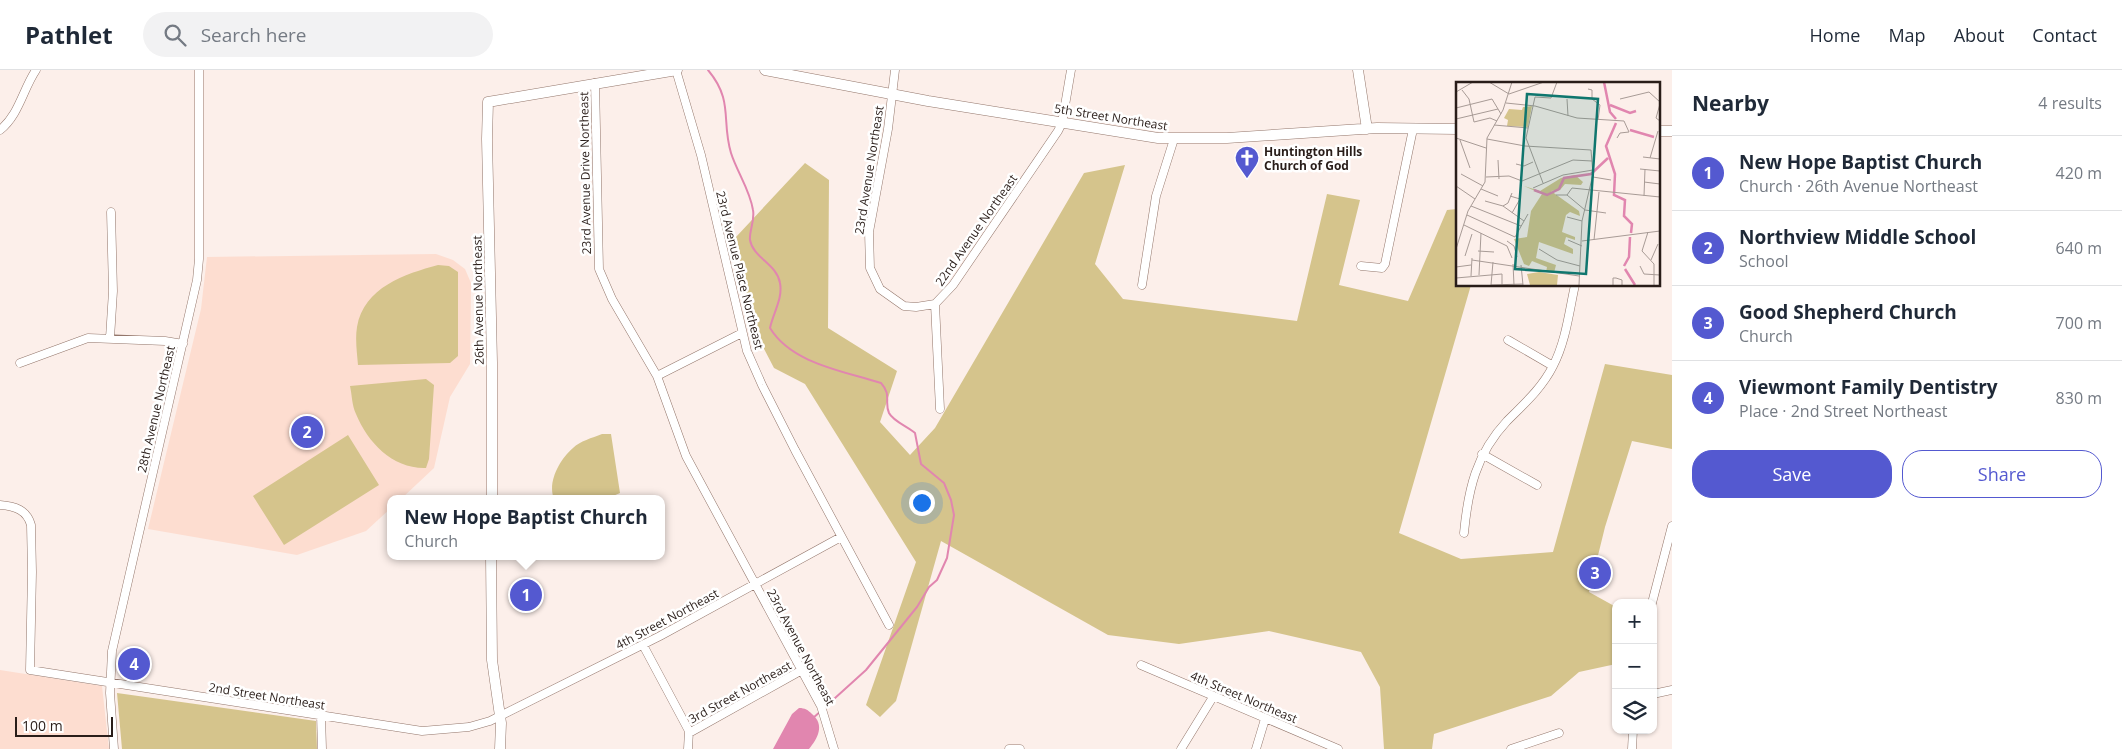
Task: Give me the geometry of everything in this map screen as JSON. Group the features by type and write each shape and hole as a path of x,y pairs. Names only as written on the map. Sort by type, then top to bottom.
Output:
{"street":[{"path":"0,130 13,116 29,80 36,70"},
{"name":"28th Avenue Northeast","path":"114,749 110,683 117,628 194,296 199,259 199,70"},
{"path":"595,83 677,70"},
{"name":"23rd Avenue Place Northeast","path":"677,70 701,155 742,333 767,395 890,626"},
{"name":"5th Street Northeast","path":"765,70 1062,123 1174,139 1227,138 1368,129 1456,129"},
{"name":"23rd Avenue Northeast","path":"895,70 869,232 868,258 872,274 880,289 904,306 916,307 935,304"},
{"name":"22nd Avenue Northeast","path":"940,410 935,304 953,285 1062,123 1071,70"},
{"path":"1358,70 1368,129"},
{"name":"26th Avenue Northeast","path":"492,495 492,362 486,129 488,102 595,83"},
{"name":"23rd Avenue Drive Northeast","path":"595,83 599,269 612,299 657,376 686,456 755,584"},
{"path":"1361,266 1382,268 1385,264 1413,128"},
{"path":"1142,285 1156,196 1174,139"},
{"path":"110,338 113,291 111,212"},
{"path":"1464,533 1471,482 1482,454 1506,422 1538,390 1554,366 1564,337 1575,286"},
{"path":"657,376 742,333"},
{"path":"20,363 77,341 110,338 183,344"},
{"path":"1508,340 1554,366"},
{"path":"1482,454 1537,485"},
{"name":"2nd Street Northeast","path":"0,504 22,511 29,518 32,532 30,670 422,731 469,727 490,721 500,714"},
{"path":"1653,599 1672,526"},
{"name":"4th Street Northeast","path":"500,714 643,645 842,537"},
{"path":"492,560 492,666 500,714 500,749"},
{"name":"23rd Avenue Northeast","path":"755,584 827,720 834,749"},
{"path":"643,645 689,733 688,749"},
{"name":"4th Street Northeast","path":"1141,665 1212,697 1338,749"},
{"name":"3rd Street Northeast","path":"689,733 802,670"},
{"path":"1657,693 1672,690"},
{"path":"1181,749 1212,697"},
{"path":"320,715 322,749"},
{"path":"1256,749 1265,719"},
{"path":"1511,749 1559,733"},
{"path":"1632,749 1633,734"},
{"path":"1009,749 1020,749"}],"shaded area":[{"path":"805,163 829,180 828,328 897,371 880,422 910,455 935,428 1084,173 1125,165 1095,264 1123,299 1297,321 1327,194 1360,200 1339,285 1408,301 1447,210 1456,209 1456,286 1471,286 1399,533 1461,559 1553,552 1605,364 1672,375 1672,449 1632,441 1605,527 1589,592 1612,605 1612,665 1579,672 1551,696 1434,734 1432,749 1384,749 1380,687 1361,652 1269,631 1179,644 1108,635 941,541 896,701 880,717 866,705 916,562 805,384 774,368 752,326 736,237"},
{"path":"436,254 453,260 465,269 471,283 470,364 450,397 434,468 405,495 387,495 387,512 366,531 297,555 148,529 201,309 207,257"},
{"path":"438,265 449,266 458,272 458,356 450,363 358,365 357,327 361,313 368,302 388,284 412,273"},
{"path":"426,379 434,385 429,459 426,468 403,464 383,452 375,444 367,435 356,414 350,386"},
{"path":"602,434 611,434 620,493 615,495 553,495 552,485 559,464 573,448 586,440"},
{"path":"348,435 379,485 284,545 253,496"},
{"path":"0,670 102,686 109,749 0,749"},
{"path":"117,693 316,721 317,749 122,749"},
{"path":"799,708 809,711 816,718 819,731 815,740 809,749 773,749 792,714"}],"waterway":[{"path":"708,70 721,91 726,111 728,141 731,153 753,210 750,237 752,246 778,276 780,283 779,300 770,328 791,350 805,358 835,370 881,383 886,391 889,413 915,433 921,464 944,483 951,500 954,515 947,558 937,580 929,587 917,607 866,670 824,708"},
{"path":"813,718 821,711"}],"place":[{"name":"Huntington Hills Church of God","path":"1247,179"},
{"name":"Northview Middle School","path":"307,432"},
{"name":"Good Shepherd Church","path":"1595,573"},
{"name":"New Hope Baptist Church","path":"526,595"},
{"name":"Viewmont Family Dentistry","path":"134,664"}]}
